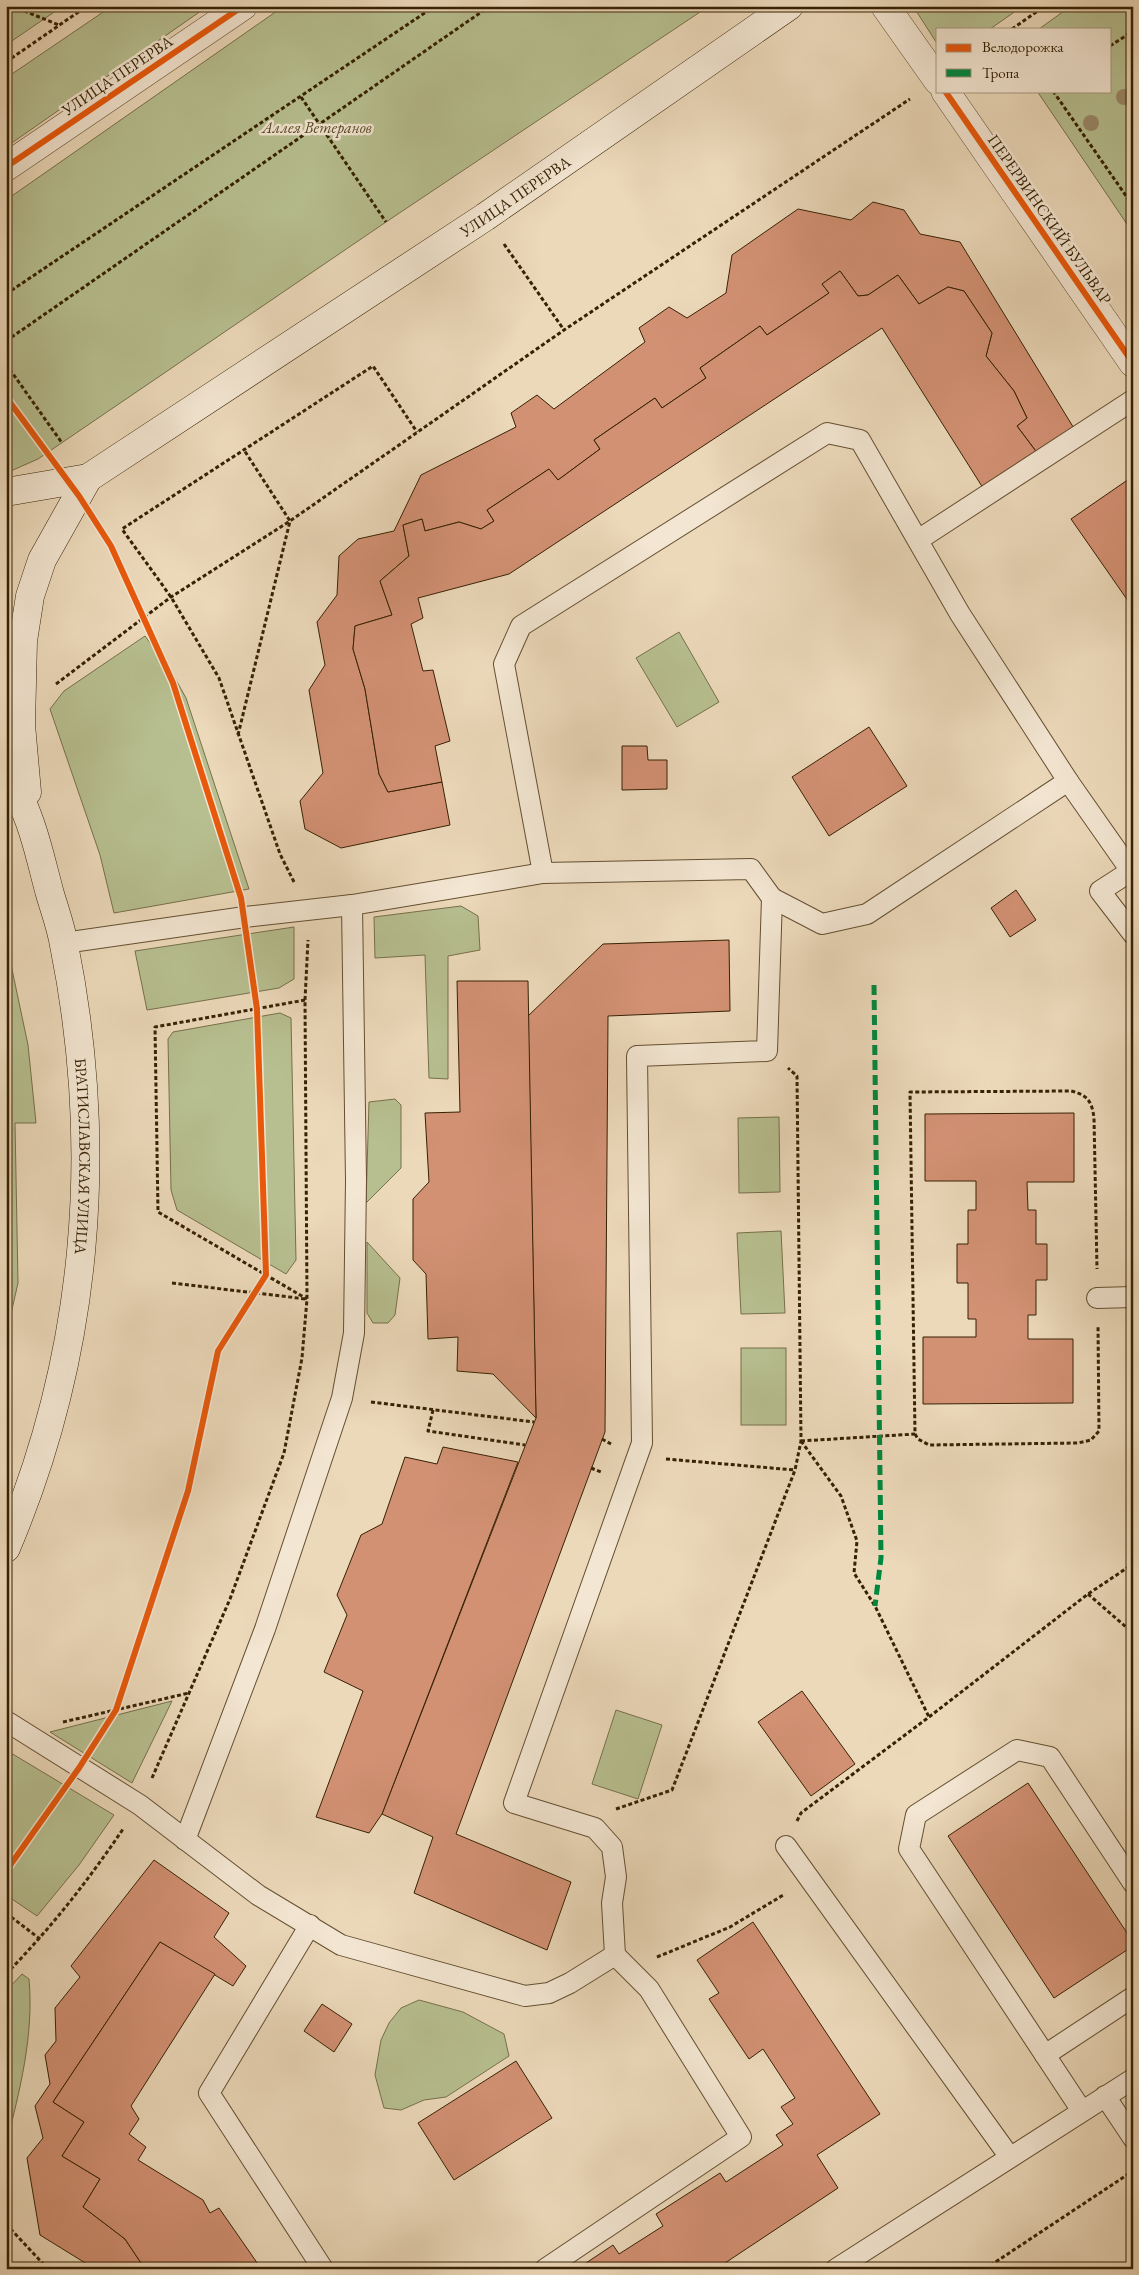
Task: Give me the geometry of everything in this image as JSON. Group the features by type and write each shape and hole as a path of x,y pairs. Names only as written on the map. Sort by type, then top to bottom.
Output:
{"main road":[{"name":"УЛИЦА ПЕРЕРВА","path":"6,167 243,6"},
{"name":"УЛИЦА ПЕРЕРВА","path":"6,492 88,478 485,217 789,6"},
{"path":"886,6 936,78"},
{"name":"ПЕРЕРВИНСКИЙ БУЛЬВАР","path":"946,92 1133,363"},
{"name":"УЛИЦА ПЕРЕРВА","path":"30,821 21,725 23,640 30,596 42,560 88,478"},
{"name":"БРАТИСЛАВСКАЯ УЛИЦА","path":"6,763 30,821 64,943 80,1036 86,1132 84,1226 74,1320 54,1414 25,1504 6,1548"}],"lane":[{"path":"918,540 1133,400"},
{"path":"543,873 504,664 522,626 826,433 860,440 960,614 1068,781 1132,870 1100,891 1133,934"},
{"path":"64,943 309,909 352,905 543,873 751,869 772,898 822,924 868,914 1068,781"},
{"path":"545,2269 741,2136 649,1989 621,1962 612,1903 616,1876 612,1847 595,1828 514,1803 642,1443 637,1056 768,1051 772,898"},
{"path":"185,1840 265,1629 342,1398 354,1323 356,1180 352,905"},
{"path":"1097,1298 1133,1297"},
{"path":"6,1721 140,1805 258,1895 341,1945 526,1996 549,1993 621,1962"},
{"path":"1082,2111 909,1849 916,1815 1017,1750 1050,1757 1133,1883"},
{"path":"786,1846 1009,2156"},
{"path":"310,1925 209,2093 323,2269"},
{"path":"1045,2055 1133,1997"},
{"path":"836,2269 1009,2156 1133,2079"},
{"path":"1105,2096 1133,2138"}],"path":[{"path":"12,6 59,26"},
{"path":"6,62 87,6"},
{"path":"6,294 435,6"},
{"path":"6,341 490,6"},
{"path":"1013,28 1045,6"},
{"path":"1112,45 1133,31"},
{"path":"51,687 172,597 290,521 564,330 936,82"},
{"path":"1054,92 1132,204"},
{"path":"301,97 386,222"},
{"path":"485,217 564,330"},
{"path":"6,364 62,443"},
{"path":"6,1974 40,1939 86,1884 140,1805 230,1599 284,1453 302,1358 307,1299 305,1000 309,909 280,854 219,678 172,597 122,529 374,366 417,432"},
{"path":"238,736 290,521 244,450"},
{"path":"139,608 147,625"},
{"path":"256,1000 257,1019"},
{"path":"305,1000 155,1027 158,1212 307,1299"},
{"path":"595,1828 603,1813 672,1790 795,1470 801,1441 797,1076 768,1051"},
{"path":"1071,1090 1082,1094 1092,1105 1099,1431 1091,1440 1078,1443 928,1445 918,1439 915,1434 910,1092 1071,1090"},
{"path":"250,1300 266,1275 266,1265"},
{"path":"172,1284 307,1299"},
{"path":"342,1398 534,1422"},
{"path":"433,1410 428,1431 525,1445"},
{"path":"801,1441 915,1434"},
{"path":"602,1439 636,1457 795,1470"},
{"path":"801,1441 841,1496 857,1541 854,1572 875,1606 929,1717"},
{"path":"786,1846 801,1813 1088,1594 1133,1564"},
{"path":"1088,1594 1133,1633"},
{"path":"24,1734 44,1727 189,1692"},
{"path":"110,1718 116,1710 119,1701"},
{"path":"621,1962 730,1927 810,1880"},
{"path":"6,1913 40,1939"},
{"path":"985,2269 1133,2171"},
{"path":"6,2224 48,2269"}],"green space":[{"path":"6,6 63,6 6,45"},
{"path":"112,6 208,6 6,147 6,78"},
{"name":"Аллея Ветеранов","path":"284,6 709,6 386,222 38,459 6,473 6,200"},
{"path":"913,6 1023,6 991,28 936,28 936,42"},
{"path":"1071,6 1133,6 1133,233 1038,92 1112,92 1112,28 1040,28"},
{"path":"679,632 719,702 677,727 636,658"},
{"path":"145,636 171,671 186,698 249,889 114,913 100,855 50,709 64,691"},
{"path":"461,906 478,916 480,950 448,956 448,1079 429,1078 425,955 375,958 374,917"},
{"path":"294,927 294,979 279,988 147,1010 135,951"},
{"path":"6,941 28,1045 36,1123 15,1123 18,1283 6,1336"},
{"path":"280,1013 291,1018 296,1260 286,1274 177,1210 171,1190 168,1039 173,1032"},
{"path":"395,1099 401,1105 401,1168 366,1203 369,1102"},
{"path":"779,1117 780,1192 739,1193 738,1118"},
{"path":"781,1231 785,1313 741,1314 737,1233"},
{"path":"367,1242 400,1278 395,1315 388,1323 373,1323 367,1313"},
{"path":"741,1348 786,1348 786,1425 741,1425"},
{"path":"172,1701 132,1783 50,1732"},
{"path":"616,1710 662,1725 638,1799 592,1784"},
{"path":"6,1750 114,1815 79,1865 37,1916 6,1895"},
{"path":"22,1974 29,1979 28,2042 21,2083 6,2145 6,1991"},
{"path":"419,2000 463,2012 504,2034 509,2056 446,2097 424,2100 401,2110 384,2108 375,2075 381,2040 389,2023 401,2008"}],"building":[{"path":"873,202 904,210 920,234 960,242 1075,430 1038,454 1017,426 1027,418 1014,391 986,356 992,333 964,291 948,287 919,304 898,275 868,295 858,296 840,271 822,284 829,293 767,335 760,326 700,368 706,378 662,408 655,398 594,440 600,449 558,480 549,469 487,510 494,521 481,529 459,522 425,531 422,519 403,525 409,556 380,581 392,615 355,626 353,649 365,689 379,774 388,792 442,782 450,825 341,848 305,829 300,801 323,773 309,690 325,665 317,622 337,595 339,556 358,539 394,531 421,475 516,427 511,413 537,395 554,409 645,342 639,328 669,307 687,318 726,293 732,255 798,209 851,220"},
{"path":"840,271 858,296 868,295 898,275 919,304 948,287 964,291 992,333 986,356 1014,391 1027,418 1017,426 1038,454 983,488 882,328 509,574 418,598 423,618 411,624 423,671 433,670 450,741 435,746 442,782 388,792 379,774 365,689 353,649 355,626 392,615 380,581 409,556 403,525 422,519 425,531 459,522 481,529 494,521 487,510 549,469 558,480 600,449 594,440 655,398 662,408 706,378 700,368 760,326 767,335 829,293 822,284"},
{"path":"1129,479 1133,484 1133,608 1071,519"},
{"path":"869,727 907,786 829,836 792,777"},
{"path":"622,746 647,746 648,760 667,760 667,789 622,790"},
{"path":"1016,890 1036,920 1010,937 991,908"},
{"path":"729,940 730,1011 608,1016 605,1432 456,1834 571,1882 547,1950 414,1893 433,1837 382,1814 536,1418 528,1016 603,944"},
{"path":"457,981 528,981 536,1418 493,1374 457,1371 458,1337 428,1339 426,1274 413,1260 413,1199 429,1182 425,1113 460,1112"},
{"path":"1074,1113 1074,1182 1027,1182 1028,1210 1036,1210 1036,1244 1047,1244 1047,1280 1036,1280 1036,1315 1028,1315 1028,1339 1073,1339 1073,1403 923,1404 923,1337 976,1337 976,1319 968,1319 968,1283 957,1283 957,1244 968,1244 968,1210 976,1210 976,1181 925,1181 925,1114"},
{"path":"443,1447 518,1462 382,1814 369,1833 316,1817 363,1691 324,1672 347,1615 337,1595 361,1535 382,1524 405,1457 437,1464"},
{"path":"802,1691 855,1764 811,1796 758,1722"},
{"path":"1028,1783 1133,1942 1133,1946 1054,1998 948,1836"},
{"path":"154,1860 229,1913 214,1937 246,1966 233,1986 160,1942 53,2102 84,2122 62,2156 100,2179 83,2207 125,2239 145,2269 89,2269 87,2264 40,2235 27,2158 43,2138 35,2106 50,2084 45,2055 56,2041 55,2008 80,1977 71,1966"},
{"path":"753,1922 880,2114 817,2155 838,2188 716,2269 577,2269 613,2245 619,2254 663,2226 656,2214 720,2173 726,2182 783,2145 776,2135 793,2124 781,2107 795,2098 763,2049 749,2059 709,1999 719,1993 697,1960"},
{"path":"160,1942 215,1974 131,2106 139,2119 129,2134 146,2147 138,2160 203,2200 210,2213 219,2208 260,2267 259,2269 145,2269 125,2239 83,2207 100,2179 62,2156 84,2122 53,2102"},
{"path":"322,2004 352,2024 334,2052 304,2031"},
{"path":"516,2061 552,2118 454,2180 418,2123"}],"marked path":[{"path":"874,985 881,1558 875,1606"}],"cycle path":[{"path":"6,167 243,6"},
{"path":"946,92 1133,363"},
{"path":"6,397 79,496 111,546 173,683 241,898 257,1009 266,1275 218,1351 188,1491 116,1710 79,1768 6,1871"}]}
